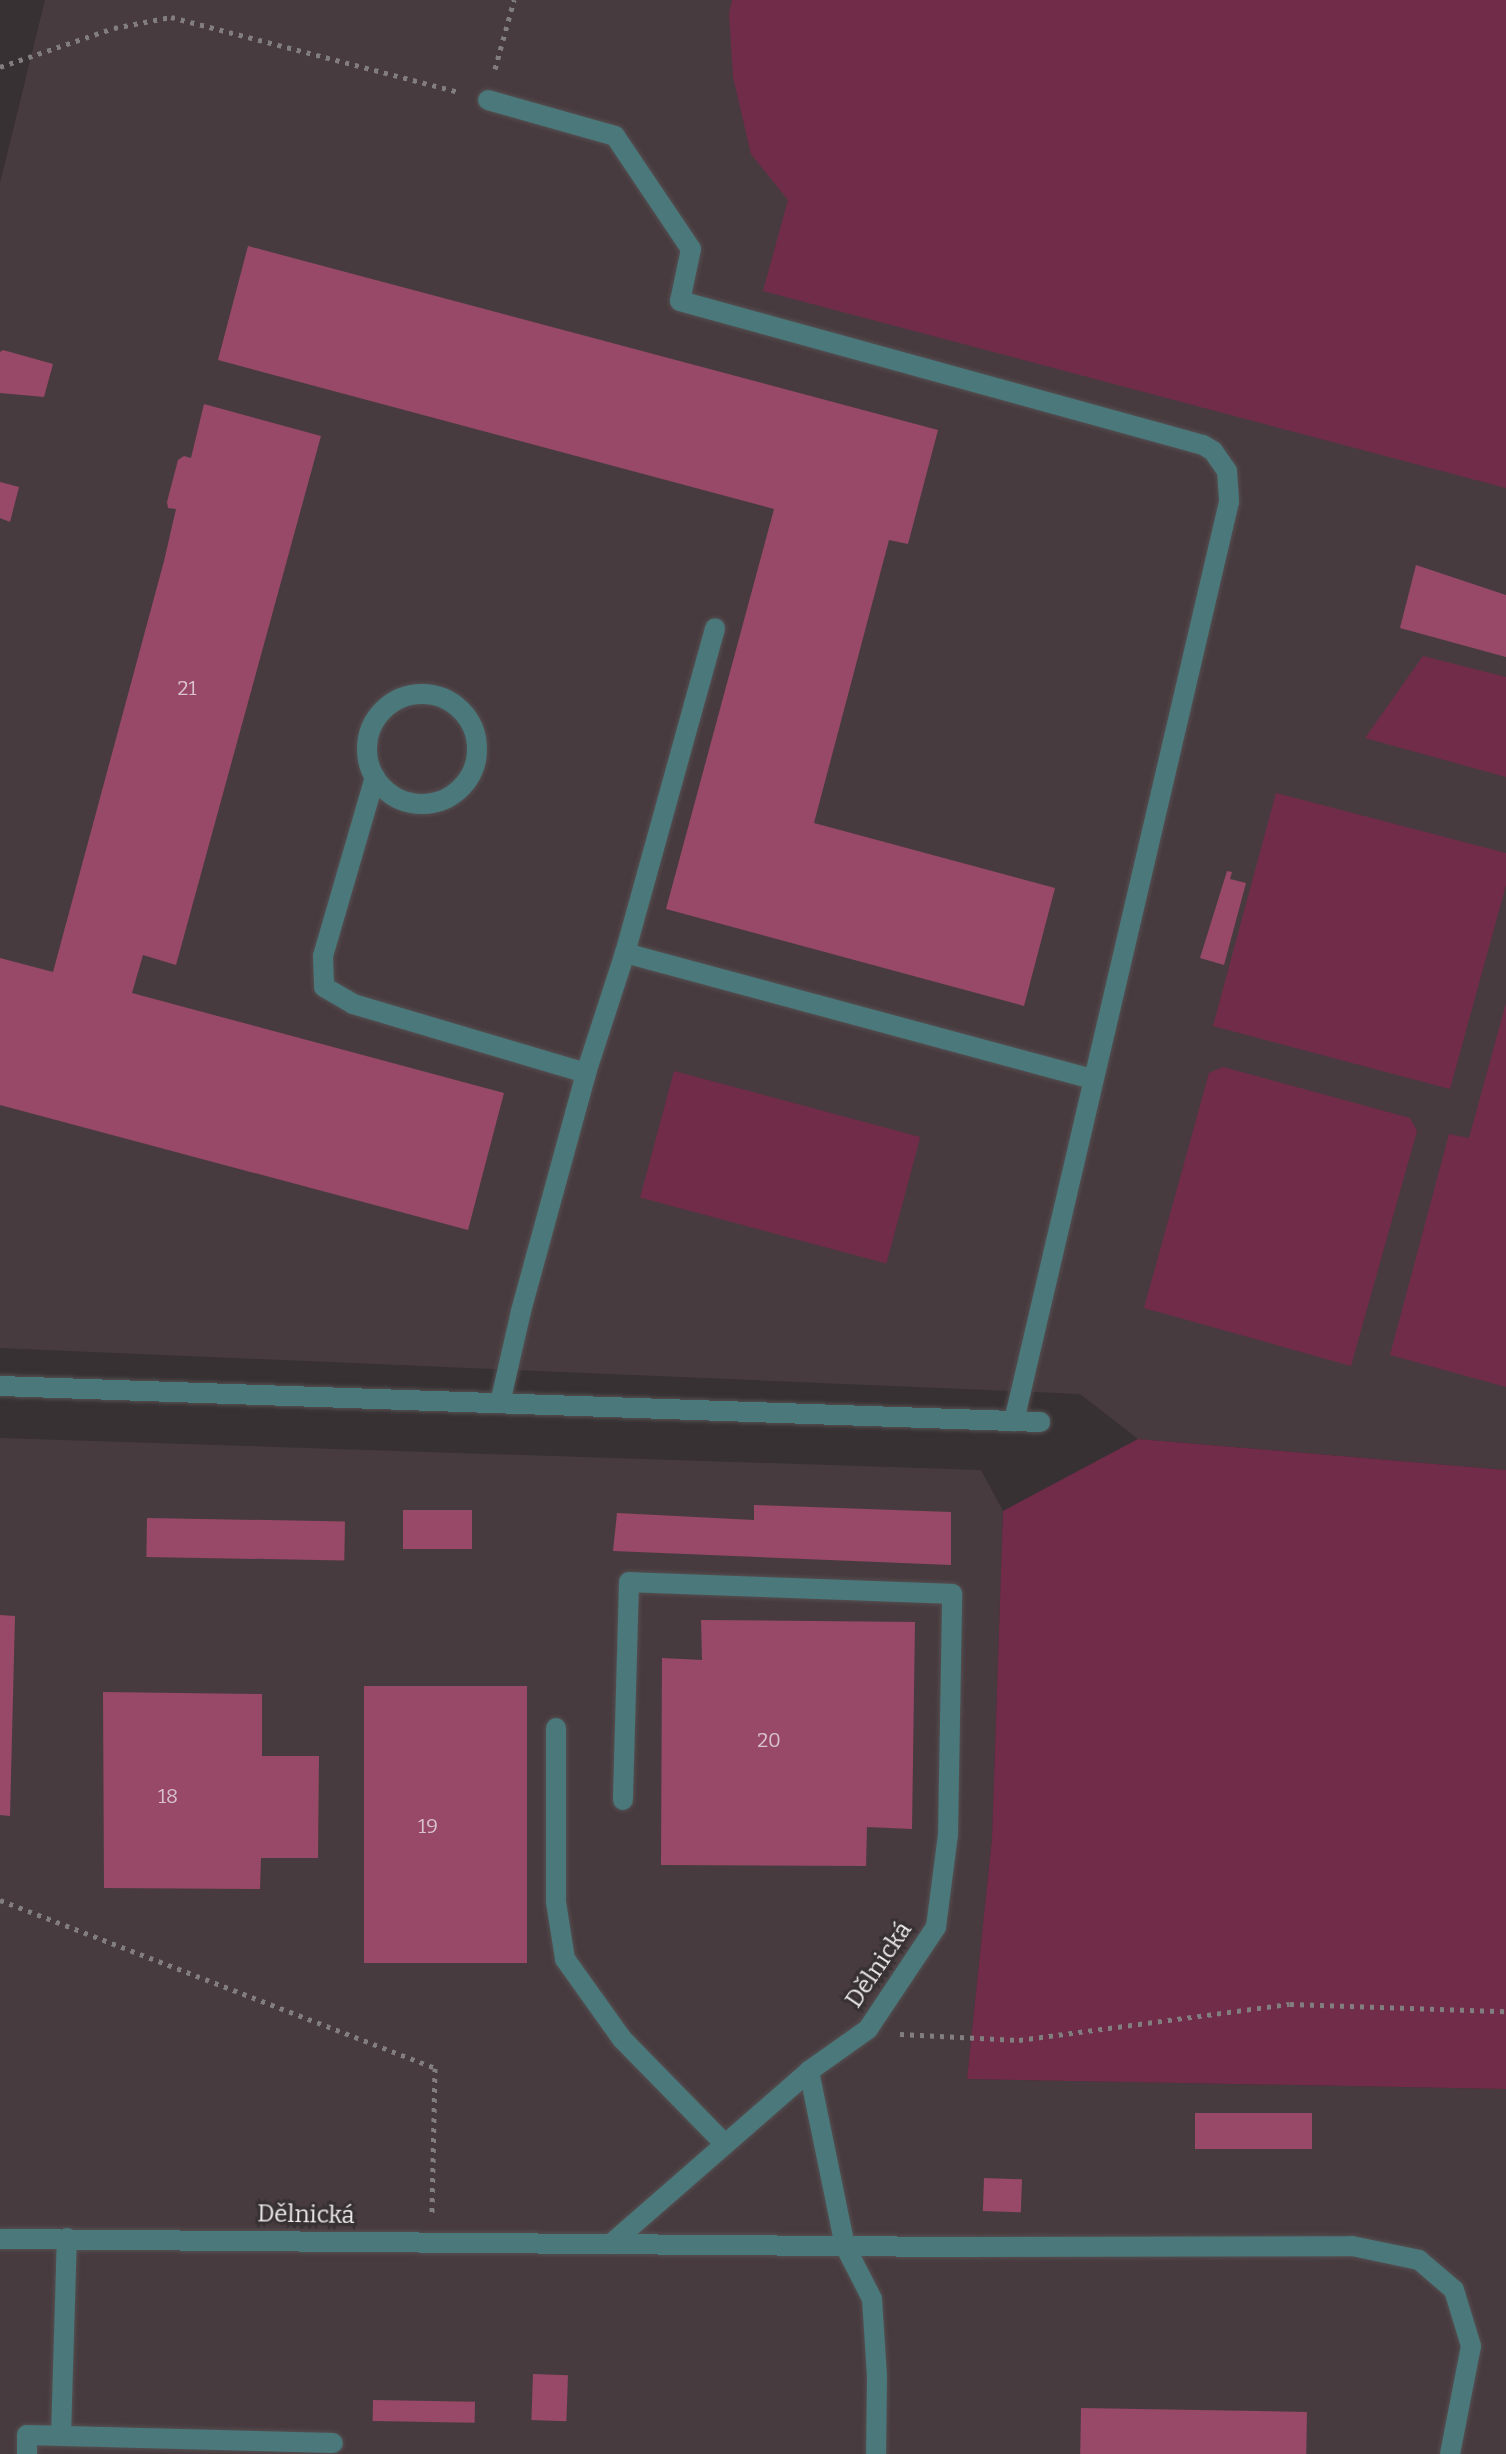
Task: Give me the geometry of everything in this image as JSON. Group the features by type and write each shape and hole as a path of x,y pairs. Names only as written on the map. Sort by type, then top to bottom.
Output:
{"street":[{"path":"488,100 615,136 691,249 680,301 1195,442 1213,451 1227,471 1229,502 1091,1079 1014,1421"},
{"path":"500,1403 521,1311 586,1073 625,953 715,628"},
{"path":"375,777 400,800 434,803 450,797 472,772 476,746 470,721 458,707 440,697 421,694 403,697 386,707 371,731 367,759 375,777 323,956 324,987 353,1004 586,1073"},
{"path":"625,953 1091,1079"},
{"path":"0,1386 1040,1422"},
{"name":"Dělnická","path":"611,2244 809,2071 868,2029 936,1927 948,1835 952,1594 629,1582 623,1800"},
{"path":"556,1728 556,1902 565,1959 622,2039 725,2144"},
{"path":"809,2071 845,2246 872,2299 877,2376 876,2454"},
{"path":"61,2436 67,2238"},
{"name":"Dělnická","path":"0,2239 963,2247 1352,2246 1419,2260 1454,2290 1471,2346 1450,2454"},
{"path":"27,2454 27,2435 333,2443"}],"path":[{"path":"0,67 114,28 171,17 488,100 514,0"},
{"path":"0,1900 435,2068 431,2242"},
{"path":"868,2029 934,2038 1019,2040 1290,2004 1506,2011"}],"shaded area":[{"path":"45,0 1506,0 1506,1470 1138,1439 1080,1394 0,1348 0,183"},
{"path":"732,0 1506,0 1506,488 763,291 788,200 751,154 733,77 729,14"},
{"path":"1423,656 1506,677 1506,777 1365,738"},
{"path":"1276,793 1506,853 1506,885 1450,1089 1213,1026"},
{"path":"1506,1003 1506,1387 1390,1355 1449,1134 1469,1138"},
{"path":"1223,1067 1410,1118 1417,1131 1351,1366 1144,1308 1209,1073"},
{"path":"674,1071 920,1137 886,1264 640,1198"},
{"path":"0,1438 981,1470 1003,1511 992,1838 967,2079 1506,2089 1506,2454 0,2454"},
{"path":"1138,1439 1506,1470 1506,2089 967,2079 992,1838 1003,1511"}],"building":[{"path":"248,246 938,430 908,544 889,540 814,823 1055,888 1024,1006 666,909 774,509 218,360"},
{"path":"3,350 53,364 44,397 0,393 0,352"},
{"path":"204,404 321,436 176,965 143,955 132,993 504,1093 468,1230 0,1105 0,958 53,972 164,561 176,509 168,508 167,502 178,460 184,456 191,458"},
{"path":"0,482 19,487 10,522 0,518"},
{"path":"1416,565 1506,595 1506,657 1400,628"},
{"path":"1227,871 1232,872 1230,879 1246,883 1224,965 1200,958"},
{"path":"754,1505 951,1512 951,1565 613,1551 617,1513 754,1520"},
{"path":"403,1510 472,1510 472,1549 403,1549"},
{"path":"147,1518 345,1521 344,1560 146,1557"},
{"path":"0,1615 15,1616 10,1816 0,1815"},
{"path":"701,1620 915,1622 912,1829 867,1827 866,1866 661,1865 662,1658 702,1660"},
{"path":"364,1686 527,1686 527,1963 364,1963"},
{"path":"103,1692 262,1694 262,1756 319,1756 318,1858 261,1858 260,1889 104,1888"},
{"path":"1195,2113 1312,2113 1312,2149 1195,2149"},
{"path":"984,2178 1022,2179 1021,2212 983,2211"},
{"path":"533,2374 568,2375 566,2421 531,2420"},
{"path":"373,2400 475,2402 475,2423 373,2421"},
{"path":"1081,2408 1307,2412 1306,2454 1080,2454"}]}
